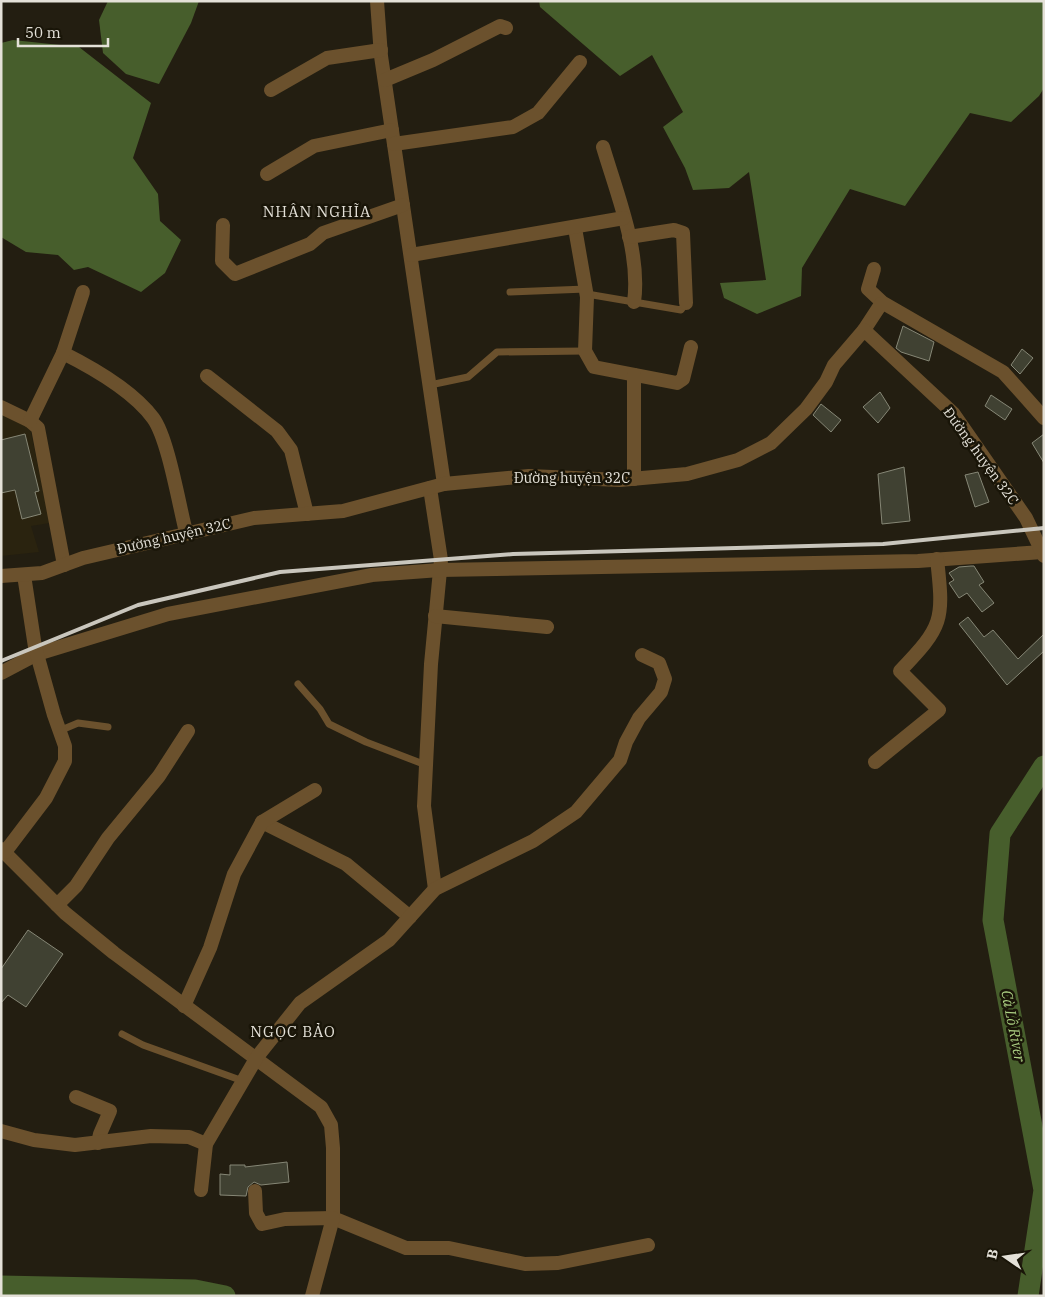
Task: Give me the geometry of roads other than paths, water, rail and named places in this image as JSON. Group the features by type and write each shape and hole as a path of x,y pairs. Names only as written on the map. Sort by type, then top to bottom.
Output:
{"street":[{"path":"377,1 385,80 444,484"},
{"path":"385,80 433,60 500,26 506,28"},
{"path":"272,90 327,58 381,50"},
{"path":"267,174 314,146 513,127 538,113 580,62"},
{"path":"603,147 629,237 636,289 634,302"},
{"path":"223,225 222,261 235,274 310,244 323,233 403,205"},
{"path":"411,255 624,218"},
{"path":"575,228 586,292 585,351 594,367 677,383 683,379 691,347"},
{"path":"629,237 674,230 683,233 686,303"},
{"path":"874,269 868,289 883,303 1003,372 1044,418"},
{"path":"30,421 63,353 82,292"},
{"path":"864,330 883,303"},
{"name":"Đường huyện 32C","path":"1,576 42,573 83,558 186,532 254,518 343,511 444,484 529,476 634,479 687,474 738,460 761,450 806,409 826,382 834,365 864,330 953,413 1026,518 1043,554"},
{"path":"63,353 90,366 121,387 153,418 162,435 186,532"},
{"path":"634,375 634,479"},
{"path":"207,376 277,431 291,450 308,514"},
{"path":"1,408 30,421 38,428 64,565"},
{"path":"430,488 441,560 424,806 435,889"},
{"path":"1,673 37,654 168,614 372,575 440,570 938,560 1043,554"},
{"path":"875,762 939,710 900,671 932,636 938,624 941,604 938,560"},
{"path":"24,575 37,654 65,746 65,760 46,798 3,851 56,905 114,953 321,1107 331,1125 333,1148 332,1218 312,1296"},
{"path":"436,616 547,627"},
{"path":"201,1190 206,1144 257,1058 300,1004 389,940 435,889 533,841 576,812 620,760 626,742 639,718 661,692 665,680 659,663 642,655"},
{"path":"56,905 76,886 108,838 159,776 188,731"},
{"path":"184,1006 210,948 234,874 262,822 315,790"},
{"path":"262,822 346,864 410,917"},
{"path":"76,1097 110,1111 98,1143"},
{"path":"1,1131 34,1140 75,1145 151,1136 189,1137 206,1144"},
{"path":"256,1191 256,1213 262,1224 285,1219 332,1218 406,1248 449,1248 525,1264 558,1263 648,1245"}],"lane":[{"path":"510,292 586,292 681,310 686,303"},
{"path":"430,385 468,377 497,352 585,351"},
{"path":"298,684 320,709 327,722 334,728 426,765"},
{"path":"60,731 78,723 108,727"},
{"path":"122,1034 143,1045 242,1081"}],"waterway":[{"name":"Cà Lồ River","path":"1028,1296 1044,1190 993,920 1000,834 1044,766"},
{"name":"Cà Lồ River","path":"1,1286 195,1290 225,1296"}],"railway":[{"path":"1,661 138,605 280,572 513,554 883,544 1044,528"}],"district":[{"name":"NHÂN NGHĨA","path":"317,212"},
{"name":"NGỌC BẢO","path":"293,1032"}]}
